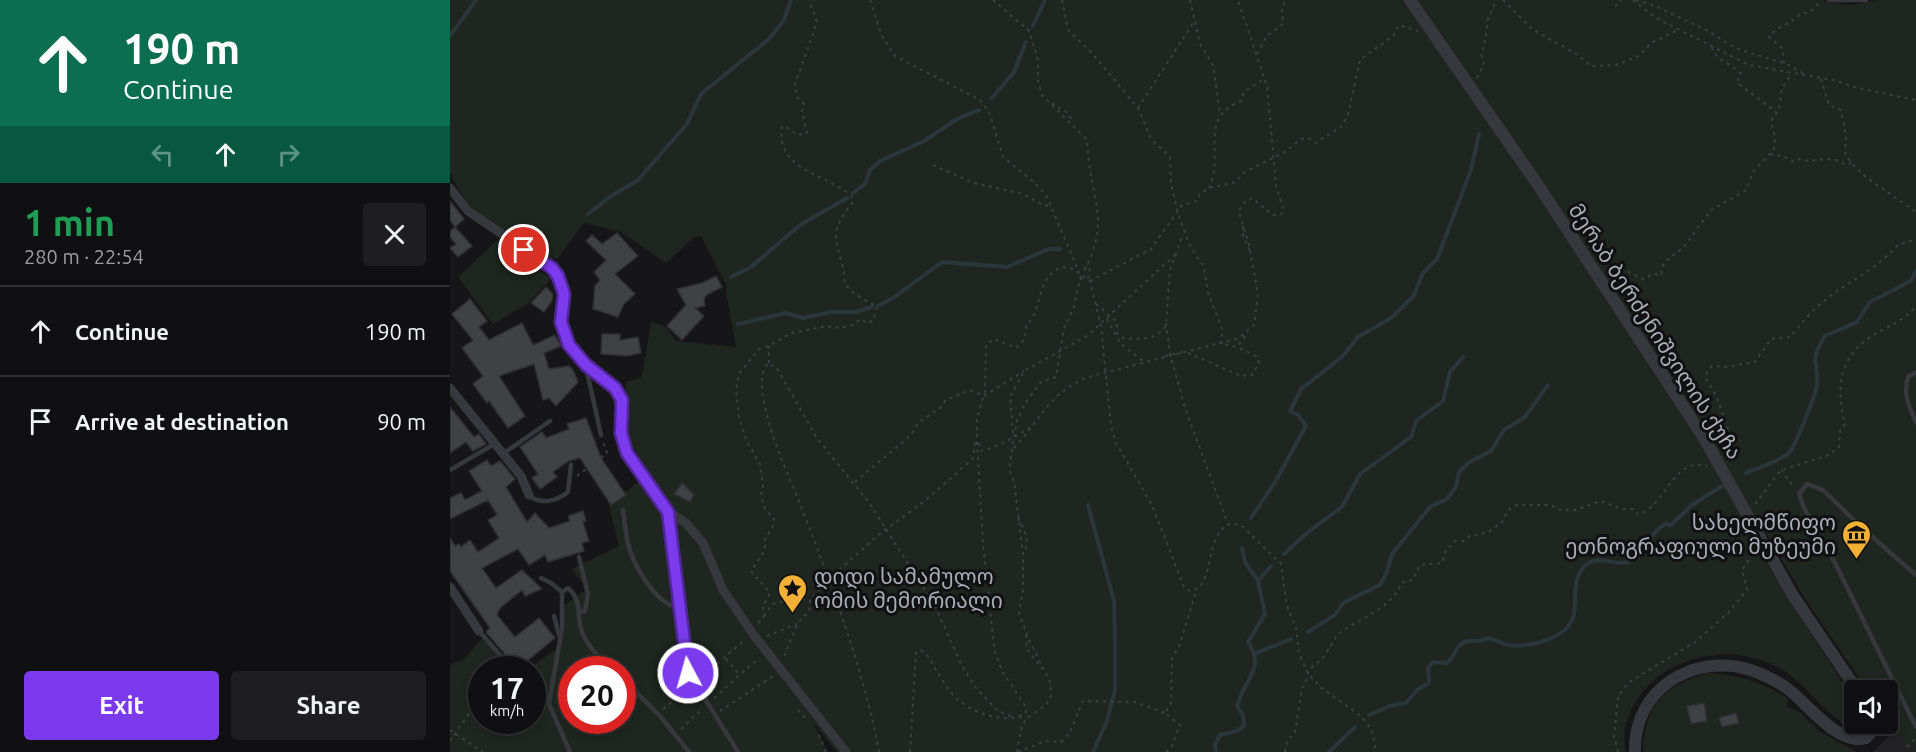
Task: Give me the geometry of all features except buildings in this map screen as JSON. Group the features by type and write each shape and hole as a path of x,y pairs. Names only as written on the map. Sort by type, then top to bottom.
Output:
{"street":[{"name":"მერაბ ბერძენიშვილის ქუჩა","path":"1410,0 1704,438 1792,594 1850,680"},
{"path":"450,188 468,211 552,268 564,294 561,322 569,345 586,365 615,388 622,400 621,433 627,453 668,512 686,523 702,543 723,590 750,634 846,752"},
{"path":"450,388 521,476 529,495"},
{"path":"450,587 478,631"},
{"path":"1635,752 1638,722 1655,693 1676,676 1700,666 1735,666 1772,679 1789,690 1827,725 1852,739 1866,738 1870,734"}],"lane":[{"path":"1829,0 1845,2 1866,0"},
{"path":"586,365 601,435"},
{"path":"1916,372 1908,377 1905,387 1908,406 1916,422"},
{"path":"504,453 550,421"},
{"path":"450,470 496,444"},
{"path":"529,495 534,499 547,501 565,495 570,465"},
{"path":"1916,575 1823,490 1807,484 1799,494 1804,508 1835,563 1916,727"},
{"path":"623,510 628,545 655,594 665,604 674,606 680,603"},
{"path":"668,512 688,673 710,700 738,752"},
{"path":"579,557 588,594 585,611 581,612"},
{"path":"541,578 562,592"},
{"path":"562,592 568,588 572,591 581,612 582,632 600,656"},
{"path":"549,704 560,638 562,592"},
{"path":"554,616 560,638"},
{"path":"478,631 500,656"},
{"path":"636,691 676,731 689,752"},
{"path":"546,702 570,752"}],"path":[{"path":"764,616 763,606 770,593 751,572 765,550 765,539 774,524 774,519 765,508 761,496 763,487 760,464 747,442 739,418 736,390 739,374 746,362 759,349 770,346 791,333 798,334 808,329 827,326 839,328 853,325 861,319 867,323 873,321 878,307 847,287 835,246 840,220 853,201 852,197 836,185 798,168 784,146 782,127 785,126 797,135 807,133 802,111 804,104 795,96 795,84 818,22 809,0"},
{"path":"870,0 882,36 895,56 981,100 989,112 1003,157 1035,183 1047,197 1079,272"},
{"path":"993,0 1029,31 1038,60 1040,91 1087,140 1089,163 1097,195 1096,247 1083,271"},
{"path":"1062,0 1068,30 1092,53 1138,108 1151,139 1170,157 1170,184 1183,231 1204,267 1208,293 1224,332 1222,343"},
{"path":"1190,0 1200,44 1213,64 1220,113 1212,134 1216,161 1214,176 1209,188"},
{"path":"1237,347 1256,319 1258,294 1249,244 1239,212 1242,204 1252,198 1273,215 1280,215 1284,211 1276,186 1271,108 1265,78 1238,0"},
{"path":"1257,56 1267,36 1283,24 1282,8 1286,0"},
{"path":"1476,79 1484,64 1481,54 1487,40 1489,16 1495,7 1495,0"},
{"path":"1503,0 1532,29 1578,55 1591,66 1616,65 1622,60 1639,56 1651,43 1678,30"},
{"path":"1615,6 1621,2 1620,0"},
{"path":"1635,0 1656,18 1749,65 1821,80 1833,80 1858,88 1916,100"},
{"path":"1635,0 1655,6 1708,31 1735,48 1784,63 1809,77"},
{"path":"1784,63 1782,48 1769,37 1775,30 1793,22 1800,14 1810,12 1822,0"},
{"path":"1138,108 1195,20"},
{"path":"1013,436 1017,420 1032,390 1041,382 1056,377 1064,328 1073,310 1080,278 1089,279 1151,249 1162,229 1178,213 1181,206 1197,201 1200,194 1209,188 1235,182 1245,172 1285,152 1301,139 1308,138 1315,143 1341,127 1348,115 1360,60 1393,36 1400,25 1417,31 1429,26"},
{"path":"1712,47 1718,59 1736,68 1741,74 1737,81 1740,85 1776,112"},
{"path":"1607,291 1620,284 1617,266 1643,279 1654,274 1661,275 1664,262 1683,248 1711,210 1745,190 1754,171 1774,148 1771,121 1782,97 1782,88 1791,74"},
{"path":"1220,113 1241,101 1244,92 1265,78"},
{"path":"1821,80 1828,105 1841,110 1841,124 1846,135 1845,152 1851,163 1867,178 1916,212"},
{"path":"1049,102 1069,114 1072,122"},
{"path":"1769,154 1783,156 1794,162 1800,159 1805,161 1819,159 1839,160 1844,164 1851,163"},
{"path":"933,165 974,183 1023,194 1043,205 1050,206"},
{"path":"1243,226 1243,236 1251,254"},
{"path":"1183,231 1181,244 1175,255 1168,290 1166,324 1171,355 1203,460 1228,524"},
{"path":"1704,438 1711,432 1720,435 1728,429 1716,394 1706,379 1707,372 1712,366 1727,367 1755,362 1771,339 1790,337 1817,306 1874,268 1892,254 1896,246 1916,238"},
{"path":"984,396 1101,326 1175,255"},
{"path":"1087,264 1101,326 1111,426 1116,443 1152,505 1179,578 1184,587 1196,591"},
{"path":"910,752 915,688 914,663 916,653 921,651 927,655 955,697 966,705 1004,719 1019,717 1026,707 1002,671 995,652 977,442 977,418 985,392 986,345 988,341 994,339 1016,348 1025,339 1026,325 1038,309 1038,294 1052,273 1062,267 1079,272 1089,279"},
{"path":"1096,304 1108,317 1117,322 1117,333 1126,339 1145,338 1159,334 1166,324"},
{"path":"1748,514 1781,470 1829,455 1839,447 1839,431 1845,424 1839,382 1846,363 1866,340 1908,315 1916,306"},
{"path":"1108,317 1120,344 1144,362"},
{"path":"1171,355 1188,353 1247,334"},
{"path":"1014,448 1055,396 1072,383 1171,355 1188,353 1240,376 1252,375 1259,363 1256,356 1222,343"},
{"path":"770,346 769,363 762,375 765,406 779,453 827,580 864,692 879,752"},
{"path":"769,363 778,370 817,438 855,483 942,618 962,666 976,688 1003,715 1027,718"},
{"path":"1018,752 1022,725 1027,718 1046,705 1051,696 1050,682 1045,671 1036,663 1027,649 1026,633 1019,613 1023,590 1023,554 1014,481 1009,469 1014,448 1010,397 1024,371"},
{"path":"855,483 910,436 918,423 940,408 946,400 970,390 984,396"},
{"path":"977,442 981,451 1007,443 1013,436 1033,426"},
{"path":"585,468 607,453 601,435"},
{"path":"827,580 885,529 926,500 968,463 973,458 977,442"},
{"path":"1285,752 1287,741 1295,732 1302,688 1306,684 1308,673 1324,657 1329,644 1344,629 1376,612 1399,592 1401,583 1413,580 1420,565 1442,563 1446,550 1455,542 1463,542 1470,536 1489,532 1502,522 1509,509 1517,505 1551,505 1560,510 1576,510 1600,501 1622,509 1633,509 1638,514 1645,513 1656,503 1670,480 1690,467 1703,465 1711,467 1719,462"},
{"path":"1781,470 1799,494"},
{"path":"1017,516 1027,539 1027,548 1023,554"},
{"path":"1165,713 1171,703 1172,658 1179,648 1196,591 1205,579 1213,545 1220,530 1228,524 1242,526 1281,564 1287,606 1296,628 1299,654 1308,673 1320,687 1362,716 1372,730 1377,752"},
{"path":"1618,752 1614,737 1618,696 1628,683 1695,642 1728,613 1748,590 1742,570 1751,556 1752,544 1759,535"},
{"path":"696,683 750,634 772,604 798,598 810,600"},
{"path":"770,633 798,623"},
{"path":"725,658 740,675"},
{"path":"710,700 753,663"},
{"path":"660,713 688,688"},
{"path":"1018,752 1045,741 1060,742 1068,734 1083,701 1135,702 1165,713 1180,725 1171,748 1166,752"},
{"path":"676,731 705,707"},
{"path":"450,741 468,716"},
{"path":"450,730 483,752"},
{"path":"1907,747 1916,737"}],"shaded area":[{"path":"450,0 1820,0 1849,5 1878,0 1916,0 1916,745 1909,749 1898,727 1898,680 1860,680 1802,594 1759,521 1751,535 1774,576 1844,684 1844,725 1784,671 1762,661 1739,655 1715,655 1691,660 1669,669 1651,683 1636,702 1626,725 1625,752 837,752 812,721 828,752 450,752 450,665 464,659 483,637 500,656 468,656 468,734 546,734 546,657 559,647 563,606 587,589 572,569 619,546 609,506 643,478 645,471 626,430 626,382 642,377 651,322 665,326 676,341 736,347 726,292 727,286 701,236 693,238 666,263 621,232 584,223 557,259 526,246 484,219 472,208 450,173"},
{"path":"497,240 551,279 527,304 493,324 458,277"},
{"path":"1707,673 1740,677 1769,688 1788,699 1787,707 1799,711 1819,731 1857,752 1643,752 1647,722 1659,700 1679,684"},
{"path":"1902,723 1916,745 1916,752 1873,752 1891,734 1898,734 1898,727"}],"waterway":[{"path":"450,36 476,0"},
{"path":"588,214 608,198 638,180 687,124 701,94 769,39 784,20 791,0"},
{"path":"1033,26 1045,0"},
{"path":"992,98 1014,72 1026,42"},
{"path":"853,193 865,184 870,170 880,161 924,141 957,119 979,110"},
{"path":"1251,518 1275,482 1306,426 1298,415 1290,411 1301,389 1342,357 1358,337 1391,318 1413,297 1423,273 1437,259 1471,170 1479,134"},
{"path":"731,277 751,267 800,225 847,198"},
{"path":"878,306 893,298 942,262 1007,267 1049,249 1060,249"},
{"path":"1746,473 1779,459 1792,449 1816,390 1815,361 1825,336 1857,322 1870,302 1911,281 1916,271"},
{"path":"738,324 786,313 803,318 832,312 855,312 872,307"},
{"path":"1284,554 1308,532 1342,507 1360,474 1411,437 1416,421 1443,401 1450,372 1463,357"},
{"path":"1308,632 1335,615 1343,603 1380,585 1387,572 1392,554 1430,507 1447,499 1456,487 1459,472 1468,463 1491,451 1504,430 1525,417 1548,385"},
{"path":"1369,715 1390,706 1406,703 1417,690 1429,683 1428,668 1433,662 1447,663 1464,642 1488,638 1517,646 1548,640 1557,635 1571,622 1574,614 1577,579 1587,564 1599,560 1623,563 1635,559 1659,528 1665,524 1671,525 1692,505 1722,486"},
{"path":"1088,505 1114,601 1115,638 1115,690 1107,721 1093,752"},
{"path":"1216,752 1215,745 1220,735 1237,731 1244,726 1243,715 1237,706 1254,667 1255,659 1248,642 1265,614 1258,581 1245,562 1242,548"},
{"path":"1258,581 1271,566"},
{"path":"1256,653 1291,639"},
{"path":"1329,752 1355,727"}],"place":[{"name":"სახელმწიფო ეთნოგრაფიული მუზეუმი","path":"1857,560"},
{"name":"დიდი სამამულო ომის მემორიალი","path":"793,614"}],"route":[{"path":"524,250 552,268 558,276 564,294 561,322 569,345 586,365 615,388 622,400 621,433 627,453 668,512 684,620 688,673"}]}
